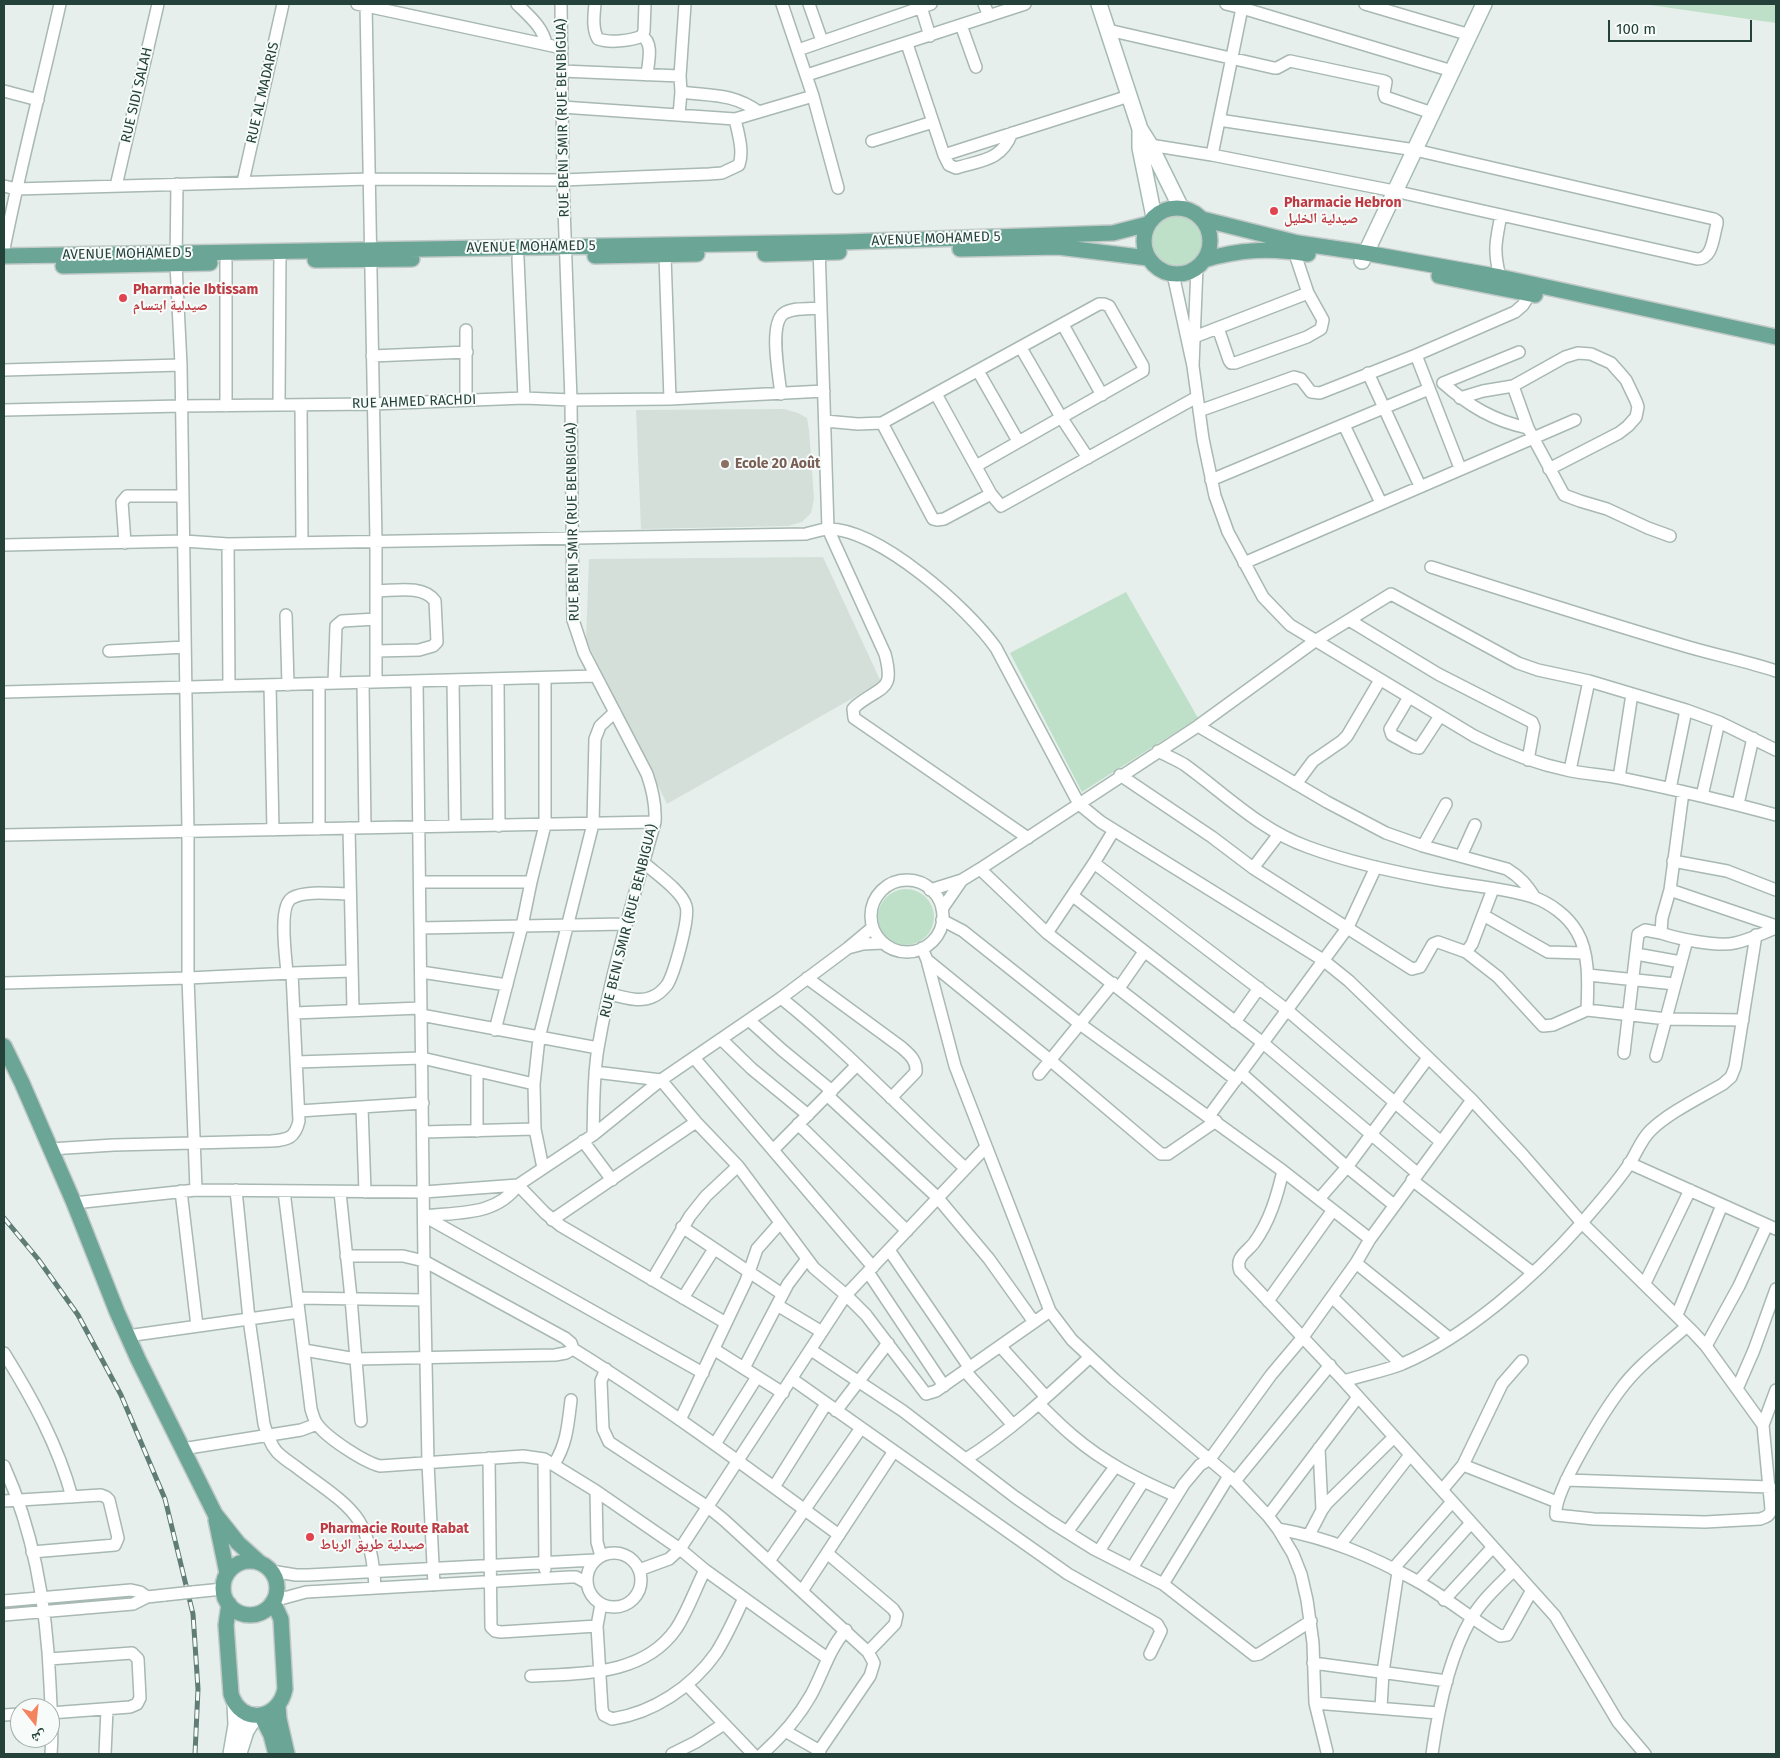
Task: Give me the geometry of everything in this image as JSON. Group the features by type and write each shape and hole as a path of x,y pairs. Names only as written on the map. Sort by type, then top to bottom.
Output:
{"main road":[{"path":"1100,4 1145,146 1151,220 1143,241 1148,258 1154,266 1173,274 1186,273 1201,263 1228,253 1292,246"},
{"path":"1364,257 1484,4"},
{"path":"1145,146 1181,208"},
{"path":"1059,241 1113,234 1151,220 1162,211 1171,208 1181,208 1193,212 1202,219 1207,227 1210,244 1201,263"},
{"path":"1202,219 1292,246 1500,277 1533,290 1776,347"},
{"path":"1059,241 1148,258"},
{"name":"AVENUE MOHAMED 5","path":"370,255 1059,241"},
{"name":"AVENUE MOHAMED 5","path":"4,266 280,255 518,258 566,251 665,256 819,247"},
{"name":"AVENUE MOHAMED 5","path":"4,256 176,259 226,262 280,255"},
{"path":"1364,257 1776,337"},
{"path":"4,1046 74,1203 127,1336 214,1514 222,1543 227,1573 223,1589 229,1604 227,1632 231,1694 235,1703 242,1710 258,1715 270,1712 278,1706 284,1696 285,1689 279,1613 273,1602"},
{"path":"214,1514 238,1543 271,1571 276,1579 277,1588 273,1602 260,1612 241,1613 229,1604"},
{"path":"227,1573 241,1562 259,1562"},
{"path":"231,1754 236,1726 235,1703"},
{"path":"278,1706 287,1754"},
{"path":"238,1754 246,1731 258,1715"},
{"path":"258,1715 271,1735 276,1754"}],"street":[{"path":"4,249 16,189 60,4"},
{"name":"RUE SIDI SALAH","path":"116,186 158,4"},
{"name":"RUE AL MADARIS","path":"243,182 283,4"},
{"path":"376,682 376,540 369,179 363,4 562,48"},
{"path":"517,4 540,28 544,34 546,44"},
{"name":"RUE BENI SMIR (RUE BENBIGUA)","path":"561,4 562,180 571,400 573,620 584,653 647,774 654,793 656,808 655,822 625,924 598,1048 588,1138"},
{"path":"596,4 594,32 598,39 606,41 622,40 642,36"},
{"path":"642,36 644,31 644,4"},
{"path":"679,116 684,4"},
{"path":"782,4 807,75 838,188"},
{"path":"809,4 822,41"},
{"path":"984,4 989,16"},
{"path":"807,75 1025,4"},
{"path":"1226,4 1242,6 1452,71"},
{"path":"1365,4 1470,35"},
{"path":"798,50 900,8 926,5 930,36"},
{"path":"1212,155 1242,6"},
{"path":"961,25 976,67"},
{"path":"1108,30 1274,68 1290,62 1384,81 1386,82 1385,97 1432,114"},
{"path":"642,36 648,42 650,48 647,75"},
{"path":"907,44 944,155 952,167 993,156 1005,149 1012,133"},
{"path":"562,71 680,76"},
{"path":"4,91 38,100"},
{"path":"681,92 727,96 745,102 759,112"},
{"path":"562,107 735,119 813,96"},
{"path":"944,155 1129,96"},
{"path":"4,186 16,189 369,179 562,180 722,173 738,164 741,159 735,119"},
{"path":"1145,146 1212,155 1394,191 1697,259 1704,259 1709,255 1717,221 1714,219 1415,150 1219,120"},
{"path":"872,141 933,122"},
{"path":"177,184 176,259 181,366 184,541 188,978 196,1190"},
{"path":"1500,277 1495,258 1495,247 1501,215"},
{"path":"1218,328 1231,363 1241,362 1316,332 1323,324 1323,320 1308,293 1292,246"},
{"path":"819,247 828,529 885,654 889,671 888,682 884,687 856,705 853,710 854,718 1028,838"},
{"path":"279,405 280,255"},
{"path":"665,256 670,399"},
{"path":"518,258 524,398"},
{"path":"226,262 226,406"},
{"path":"1191,338 1201,263"},
{"path":"1173,274 1191,338 1197,397 1211,480 1228,532 1263,597 1290,625 1440,716 1503,750 1528,760 1702,796 1776,815"},
{"path":"1199,411 1294,377 1301,378 1311,392 1320,393 1416,355 1515,312 1523,305 1533,290"},
{"path":"1191,338 1308,293"},
{"path":"825,421 858,424 882,423 1100,304 1109,306 1143,366 1143,371 1018,440 976,466"},
{"path":"781,394 776,341 777,324 784,314 789,311 821,308"},
{"path":"1063,325 1102,395"},
{"path":"466,330 466,400"},
{"path":"1021,348 1061,417 1088,458"},
{"path":"372,356 467,352"},
{"path":"1518,352 1443,383 1460,398 1503,422 1531,433"},
{"path":"1460,398 1483,391 1513,386 1565,357 1578,353 1591,354 1611,363 1626,380 1636,401 1638,412 1628,426 1606,440 1549,469"},
{"path":"1416,355 1460,468"},
{"path":"4,370 181,366"},
{"path":"978,372 1018,440"},
{"path":"1368,374 1420,486"},
{"path":"1513,386 1531,433 1564,495 1607,509 1670,536"},
{"path":"1211,480 1429,389"},
{"name":"RUE AHMED RACHDI","path":"4,410 373,404 524,398 571,400 670,399 824,392"},
{"path":"936,394 991,494 1001,506 1197,397"},
{"path":"301,405 302,542"},
{"path":"1244,563 1460,468 1531,433 1575,420"},
{"path":"882,423 933,518 938,520 944,519 991,494"},
{"path":"1344,424 1381,503"},
{"path":"125,543 122,502 126,496 183,496"},
{"path":"4,545 184,541 228,544 806,534 828,529 853,533 884,547 931,583 976,622 996,648 1079,804 1089,814 1114,830 1323,960 1349,981 1472,1100 1582,1223 1645,1283 1706,1346 1763,1426"},
{"path":"228,544 229,686"},
{"path":"1431,567 1570,612 1776,671"},
{"path":"376,591 420,590 427,593 435,601 438,634 437,642 426,648 376,651"},
{"path":"930,890 962,880 1028,838 1120,775 1198,726 1316,641 1391,594 1518,663 1686,710 1719,722 1776,750"},
{"path":"286,615 288,685"},
{"path":"334,683 336,626 342,621 376,619"},
{"path":"1349,620 1438,674 1532,722 1534,727 1528,760"},
{"path":"109,650 185,647"},
{"path":"4,692 596,676"},
{"path":"495,1030 522,926 530,882 545,824 545,678"},
{"path":"498,679 499,826"},
{"path":"453,680 455,826"},
{"path":"1296,784 1314,761 1347,736 1380,680"},
{"path":"417,681 424,1261 428,1463 434,1585"},
{"path":"363,682 365,828"},
{"path":"1570,770 1589,682"},
{"path":"319,684 319,829"},
{"path":"270,685 273,830"},
{"path":"1619,778 1632,694"},
{"path":"1409,697 1390,730 1392,735 1419,748 1440,716"},
{"path":"1670,789 1686,710"},
{"path":"543,1168 535,1129 534,1084 539,1038 593,824 595,739 600,726 615,712"},
{"path":"1702,796 1719,722"},
{"path":"1198,726 1327,802 1386,833 1423,846 1507,869 1519,876 1527,884 1535,898"},
{"path":"1738,804 1754,738"},
{"path":"1158,751 1184,764 1253,818 1307,847 1412,876 1535,898 1554,908 1569,921 1577,931 1582,943 1588,975 1586,1010"},
{"path":"1120,775 1212,837 1253,868 1412,969 1420,968 1433,944 1438,942 1466,952 1498,977 1543,1026 1553,1026 1586,1010 1667,1020 1742,1020"},
{"path":"1661,934 1662,918 1670,890 1683,792"},
{"path":"1423,846 1446,804"},
{"path":"4,835 655,822"},
{"path":"1460,856 1475,825"},
{"path":"349,828 353,1009"},
{"path":"1047,933 1073,896 1114,830"},
{"path":"1253,868 1280,834"},
{"path":"1673,861 1728,871 1776,890"},
{"path":"610,994 639,1000 658,994 668,983 685,927 686,905 672,887 643,862"},
{"path":"1094,863 1287,1010 1441,1142"},
{"path":"927,960 1050,1060 1161,1154 1168,1154 1213,1119 1239,1076 1348,927 1376,867"},
{"path":"980,868 1047,933 1239,1076 1394,1205"},
{"path":"962,880 942,914 939,931 932,941 922,948 912,952 901,952 891,949 882,943 872,928 872,907 877,896 886,887 897,882 920,883 930,890 938,900 942,914 962,931 1080,1024 1213,1119 1370,1239"},
{"path":"420,882 530,882"},
{"path":"1466,952 1472,944 1493,889"},
{"path":"1670,890 1776,927"},
{"path":"50,1149 114,1145 282,1140 296,1132 299,1111 294,1013 284,917 286,904 290,899 301,895 350,894"},
{"path":"1073,896 1263,1043 1372,1134 1415,1177 1533,1273"},
{"path":"1483,915 1548,952 1583,954"},
{"path":"420,928 625,924"},
{"path":"1624,1053 1638,934 1645,930 1687,940 1728,944 1736,943 1776,927"},
{"path":"424,1216 495,1206 512,1194 518,1185 588,1138 661,1080 695,1059 781,998 872,928"},
{"path":"1344,1381 1401,1364 1449,1338 1498,1303 1533,1273 1582,1223 1630,1163 1644,1138 1656,1125 1723,1084 1731,1077 1735,1068 1756,935"},
{"path":"1656,1056 1687,940"},
{"path":"848,948 872,942 882,943"},
{"path":"922,948 956,1066 1050,1311 1072,1340 1090,1357 1232,1478 1268,1516 1278,1529 1292,1554 1300,1574 1311,1621 1315,1703 1327,1752"},
{"path":"1039,1074 1080,1024 1144,952"},
{"path":"1636,954 1681,962"},
{"path":"4,983 352,971"},
{"path":"421,972 507,984"},
{"path":"1588,975 1675,984"},
{"path":"807,978 901,1047 914,1060 917,1065 916,1072 891,1098"},
{"path":"1235,1022 1259,988"},
{"path":"781,998 857,1065 965,1168"},
{"path":"294,1013 353,1009 421,1011 495,1030 598,1048"},
{"path":"749,1020 829,1093 937,1197 988,1259 1034,1322"},
{"path":"721,1039 752,1069 808,1115"},
{"path":"296,1062 422,1058 534,1084"},
{"path":"1319,1199 1347,1167 1428,1058"},
{"path":"695,1059 773,1150 870,1270 944,1386"},
{"path":"773,1150 857,1065"},
{"path":"477,1071 477,1131"},
{"path":"596,1072 661,1080 696,1122 738,1166 807,1260 866,1315 926,1394 931,1394 944,1386 1050,1311"},
{"path":"1132,1568 1176,1496 1196,1470 1210,1459 1271,1375 1303,1337 1394,1205 1472,1100"},
{"path":"299,1111 423,1103"},
{"path":"362,1107 365,1192"},
{"path":"552,1220 696,1122"},
{"path":"798,1124 907,1231"},
{"path":"423,1132 535,1129"},
{"path":"588,1138 612,1180"},
{"path":"638,1570 669,1559 680,1549 846,1296 986,1147"},
{"path":"1630,1163 1772,1227 1706,1346"},
{"path":"652,1280 682,1227 706,1196 738,1166"},
{"path":"1283,1171 1273,1208 1266,1222 1254,1243 1238,1260 1240,1271 1330,1365 1555,1616 1618,1722 1645,1754"},
{"path":"74,1203 182,1190 424,1192 518,1185"},
{"path":"518,1185 552,1220 571,1233 726,1323"},
{"path":"182,1190 197,1326"},
{"path":"236,1190 249,1319 267,1435 277,1452 340,1501 358,1520 365,1532 369,1546 375,1588"},
{"path":"1645,1283 1690,1190"},
{"path":"284,1191 311,1410 317,1424 323,1430 370,1463 380,1466 524,1456 549,1461 680,1549 705,1570 827,1658"},
{"path":"340,1192 361,1421"},
{"path":"1677,1315 1722,1205"},
{"path":"1268,1301 1333,1210"},
{"path":"424,1216 703,1373"},
{"path":"680,1420 749,1273 757,1249 780,1223"},
{"path":"682,1227 749,1273 779,1300 822,1332"},
{"path":"683,1298 714,1249"},
{"path":"889,1250 967,1369 1013,1425"},
{"path":"346,1256 397,1255 424,1261 565,1338 571,1343 573,1349 680,1420 774,1486 839,1535"},
{"path":"744,1368 788,1284 807,1260"},
{"path":"1356,1262 1449,1338"},
{"path":"1737,1389 1754,1350 1776,1289"},
{"path":"1332,1297 1401,1364"},
{"path":"298,1298 425,1300"},
{"path":"127,1336 299,1312"},
{"path":"1687,1326 1621,1389 1566,1480 1557,1502 1555,1513 1558,1517 1705,1522 1760,1519 1766,1517 1771,1512 1763,1426 1776,1390"},
{"path":"836,1411 888,1343"},
{"path":"1000,1346 1042,1401 1073,1436 1115,1467 1143,1482 1176,1496"},
{"path":"304,1350 356,1359 555,1356 573,1349"},
{"path":"714,1350 783,1393"},
{"path":"811,1350 903,1411 1015,1497 1067,1532 1098,1551 1163,1584 1254,1655 1259,1654 1311,1621"},
{"path":"4,1353 46,1429 67,1478 72,1497"},
{"path":"966,1459 1013,1425 1090,1357"},
{"path":"1442,1490 1464,1465 1502,1384 1522,1361"},
{"path":"1163,1584 1232,1478 1330,1365"},
{"path":"606,1370 601,1385 603,1430 609,1442 708,1507 846,1630 868,1652 874,1664 870,1676 818,1752 785,1731"},
{"path":"714,1444 757,1377"},
{"path":"792,1379 1068,1574 1157,1624 1160,1631 1150,1654"},
{"path":"1268,1516 1358,1397"},
{"path":"545,1578 544,1563 549,1461 564,1444 568,1427 570,1400"},
{"path":"774,1486 826,1404"},
{"path":"182,1449 301,1430 317,1424"},
{"path":"769,1561 861,1428"},
{"path":"1310,1535 1322,1510 1394,1438"},
{"path":"1319,1448 1322,1510"},
{"path":"802,1591 894,1451"},
{"path":"1340,1545 1410,1455"},
{"path":"489,1458 490,1624 493,1629 497,1632 597,1626"},
{"path":"1464,1465 1557,1502"},
{"path":"4,1466 17,1500 32,1552 42,1598 49,1659 50,1698"},
{"path":"1067,1532 1115,1467"},
{"path":"1566,1480 1770,1487"},
{"path":"1098,1551 1143,1482"},
{"path":"271,1571 296,1575 374,1572 544,1563 598,1558 608,1554 623,1555 635,1563 640,1578 640,1586 632,1600 617,1607 601,1604 591,1595 587,1583 588,1570 598,1558 596,1491"},
{"path":"4,1501 102,1495 108,1498 118,1538 117,1543 112,1546 32,1552"},
{"path":"1381,1708 1383,1672 1396,1570 1452,1502"},
{"path":"1418,1582 1471,1522"},
{"path":"1278,1529 1310,1535 1340,1545 1396,1570 1418,1582 1500,1636 1505,1636 1532,1590"},
{"path":"1444,1600 1493,1547"},
{"path":"827,1553 893,1609 897,1615 895,1624 868,1652"},
{"path":"531,1676 617,1668 650,1654 664,1643 675,1630 685,1614 705,1570"},
{"path":"1432,1754 1438,1713 1460,1642 1471,1618 1486,1599 1514,1570"},
{"path":"273,1602 306,1592 576,1577 587,1583"},
{"path":"4,1615 133,1604 146,1597 223,1589"},
{"path":"4,1601 130,1590 140,1592 146,1597"},
{"path":"601,1604 598,1612 597,1626 603,1712 612,1719 651,1707 687,1685 715,1654 744,1598"},
{"path":"762,1754 785,1731 810,1696 827,1658 846,1630"},
{"path":"49,1659 126,1652 136,1655 139,1664 139,1702 134,1706 60,1712"},
{"path":"1314,1663 1447,1681"},
{"path":"687,1685 753,1754"},
{"path":"1315,1703 1438,1713"},
{"path":"105,1754 107,1708"},
{"path":"672,1754 696,1742 724,1724"}],"shaded area":[{"name":"Ecole 20 Août","path":"784,409 807,418 809,430 814,499 811,513 802,522 788,526 641,529 636,410"},
{"path":"823,557 881,682 667,804 586,640 589,559"}],"green space":[{"path":"1776,4 1776,23 1650,5"},
{"path":"1177,214 1187,216 1196,222 1202,231 1204,241 1202,251 1196,260 1187,266 1177,268 1167,266 1158,260 1152,251 1150,241 1152,231 1158,222 1167,216"},
{"path":"1126,592 1198,718 1082,792 1010,653"},
{"path":"901,889 911,889 926,897 932,906 934,917 932,928 926,937 911,945 901,945 890,940 883,933 878,922 878,912 883,901 890,894"}],"railway":[{"path":"4,1218 38,1259 78,1315 121,1395 165,1499 193,1614 198,1689 195,1754"}],"place":[{"name":"Pharmacie Hebron صيدلية الخليل","path":"1274,211"},
{"name":"Pharmacie Ibtissam صيدلية ابتسام","path":"123,298"},
{"name":"Ecole 20 Août","path":"725,464"},
{"name":"Pharmacie Route Rabat صيدلية طريق الرباط","path":"310,1537"}]}
